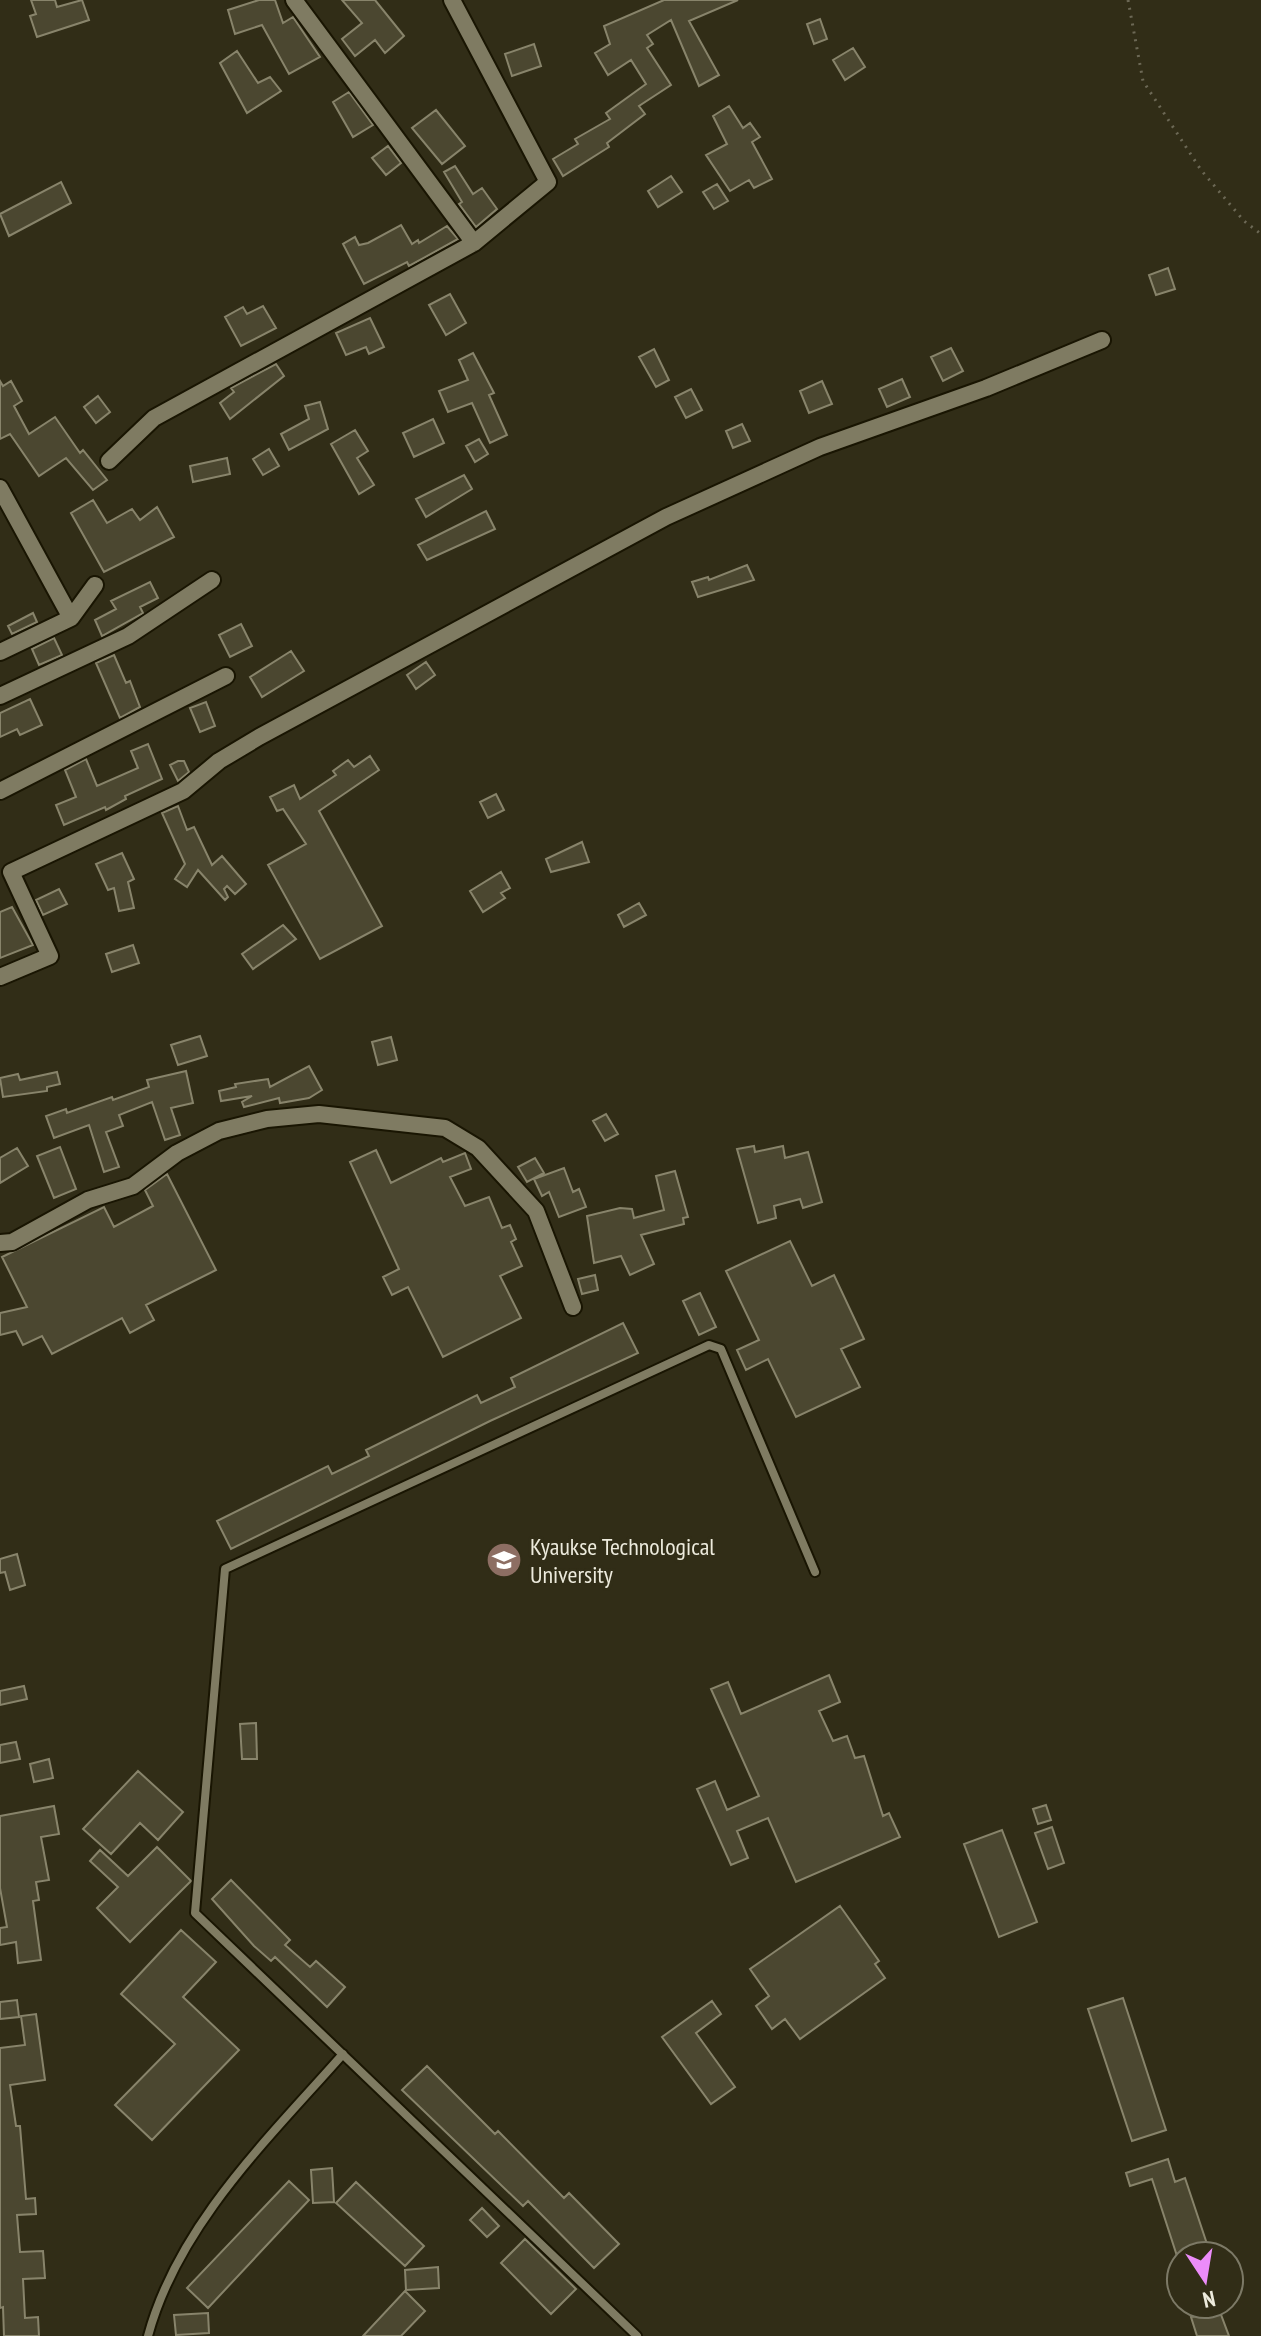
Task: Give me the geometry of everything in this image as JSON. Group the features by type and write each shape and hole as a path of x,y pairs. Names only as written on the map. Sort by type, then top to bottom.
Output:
{"street":[{"path":"294,0 474,243"},
{"path":"109,461 154,418 474,243 548,182 452,0"},
{"path":"0,977 50,956 11,872 183,791 219,761 259,737 666,517 820,447 986,388 1102,340"},
{"path":"0,488 71,618"},
{"path":"0,696 128,636 212,580"},
{"path":"0,652 71,618 95,585"},
{"path":"0,791 226,676"},
{"path":"0,1243 12,1242 88,1200 133,1186 177,1153 219,1131 267,1119 319,1114 366,1119 445,1128 478,1148 536,1211 573,1307"}],"lane":[{"path":"637,2336 195,1913 225,1569 709,1345 721,1349 815,1572"},
{"path":"148,2336 180,2253 257,2151 343,2054"}],"path":[{"path":"1128,0 1143,81 1201,170 1244,221 1261,234"}],"building":[{"path":"31,0 55,0 57,7 82,0 89,20 37,37 30,16 36,14"},
{"path":"259,0 275,0 283,23 293,17 320,57 289,74 262,25 235,34 228,10"},
{"path":"342,0 375,0 404,36 385,53 375,40 355,56 342,39 362,23"},
{"path":"664,0 738,0 689,21 719,75 699,86 671,20 647,35 653,44 647,48 671,85 639,106 645,114 607,143 609,147 563,176 553,159 578,144 575,139 610,119 606,113 646,84 631,60 608,75 595,53 610,44 604,26"},
{"path":"820,19 827,39 814,44 807,24"},
{"path":"534,44 541,66 512,76 505,54"},
{"path":"853,48 865,67 845,80 833,60"},
{"path":"237,51 258,83 270,77 281,91 247,113 220,63"},
{"path":"349,92 373,125 353,137 333,102"},
{"path":"729,106 743,128 750,123 760,137 752,142 772,179 754,188 749,180 730,191 706,155 727,144 713,116"},
{"path":"436,110 465,146 442,164 412,128"},
{"path":"388,146 401,163 386,175 372,158"},
{"path":"455,166 473,194 482,188 497,209 476,227 459,204 462,202 444,172"},
{"path":"671,176 682,192 658,207 648,191"},
{"path":"61,182 71,203 9,236 0,214"},
{"path":"717,184 728,201 714,209 703,192"},
{"path":"401,225 412,244 447,226 458,239 409,266 407,262 364,284 343,244 355,237 359,245 368,243"},
{"path":"1168,268 1175,289 1156,295 1149,275"},
{"path":"450,294 466,323 446,335 429,305"},
{"path":"263,306 276,328 241,346 225,317 243,307 247,314"},
{"path":"370,318 384,347 369,354 366,347 346,355 336,333"},
{"path":"951,348 963,371 943,381 931,357"},
{"path":"654,349 669,380 656,387 639,357"},
{"path":"473,353 494,393 489,395 507,435 490,443 472,403 448,412 439,391 468,380 459,360"},
{"path":"276,364 284,376 230,419 220,403 234,392 231,388"},
{"path":"902,379 910,397 887,407 879,389"},
{"path":"0,381 3,386 11,381 22,401 14,406 29,434 55,417 80,453 83,450 107,480 93,490 66,458 39,476 10,434 0,439"},
{"path":"822,381 832,404 809,413 800,391"},
{"path":"691,389 702,410 686,418 675,397"},
{"path":"98,396 110,412 96,423 84,407"},
{"path":"320,402 328,429 289,450 281,434 309,419 305,406"},
{"path":"433,419 444,443 414,457 403,433"},
{"path":"742,424 750,441 733,448 726,431"},
{"path":"355,430 368,451 357,458 374,485 359,494 331,444"},
{"path":"479,439 488,454 475,462 466,446"},
{"path":"269,449 279,466 263,475 253,459"},
{"path":"227,458 230,474 193,482 190,466"},
{"path":"464,475 472,489 426,517 416,499"},
{"path":"93,500 107,523 132,509 140,520 157,507 174,537 104,572 71,513"},
{"path":"486,511 495,529 427,560 418,545"},
{"path":"747,565 754,580 698,597 692,582 708,577 709,580"},
{"path":"150,582 158,598 140,607 143,613 102,636 95,620 116,609 111,601"},
{"path":"33,613 37,622 12,634 8,626"},
{"path":"241,624 252,646 230,657 219,635"},
{"path":"54,638 62,655 39,665 32,649"},
{"path":"291,651 304,671 262,697 250,677"},
{"path":"114,655 126,683 130,681 140,707 120,718 96,663"},
{"path":"426,662 435,675 416,689 407,675"},
{"path":"30,699 42,725 20,735 17,729 0,737 0,713"},
{"path":"206,702 215,726 200,732 190,708"},
{"path":"148,744 162,779 125,796 126,799 106,810 105,807 64,825 56,805 76,797 65,770 86,759 97,786 138,768 131,751"},
{"path":"370,756 379,770 319,811 382,926 320,959 268,865 306,844 283,809 277,811 270,797 294,785 300,799 336,775 333,771 348,760 354,767"},
{"path":"184,761 189,772 178,781 170,765"},
{"path":"496,794 504,810 488,818 480,802"},
{"path":"178,806 187,830 194,827 212,865 222,856 246,884 235,894 227,886 224,889 228,897 225,900 198,870 187,887 175,879 185,864 162,813"},
{"path":"582,842 589,862 551,872 546,859"},
{"path":"122,853 134,879 128,882 134,908 119,911 114,888 108,890 96,864"},
{"path":"501,872 510,888 501,893 505,898 483,912 470,891"},
{"path":"59,889 67,904 43,915 36,900"},
{"path":"639,903 646,915 624,927 618,915"},
{"path":"12,907 33,945 0,958 0,912"},
{"path":"283,925 296,939 253,969 242,954"},
{"path":"133,945 139,963 112,972 106,954"},
{"path":"200,1036 207,1056 178,1065 171,1045"},
{"path":"391,1037 397,1060 378,1065 372,1042"},
{"path":"309,1066 322,1090 309,1098 280,1103 279,1098 244,1107 242,1102 252,1096 221,1101 219,1091 236,1087 235,1084 268,1079 270,1087"},
{"path":"186,1071 193,1103 171,1108 180,1135 165,1140 152,1102 119,1115 123,1126 106,1132 119,1167 104,1172 89,1125 54,1138 46,1116 66,1109 67,1113 112,1097 113,1100 149,1087 147,1080"},
{"path":"57,1072 60,1084 47,1087 47,1091 3,1097 0,1078 18,1074 20,1080"},
{"path":"606,1114 618,1134 605,1141 593,1121"},
{"path":"754,1146 755,1152 783,1146 785,1158 808,1152 822,1202 803,1208 800,1199 774,1206 776,1218 758,1223 737,1149"},
{"path":"60,1147 76,1189 54,1198 37,1156"},
{"path":"17,1148 28,1166 0,1183 0,1158"},
{"path":"376,1150 391,1183 441,1158 443,1162 465,1153 471,1169 450,1177 465,1206 489,1197 502,1228 510,1225 516,1239 511,1242 522,1266 500,1276 521,1318 443,1357 408,1287 392,1295 383,1277 399,1269 350,1162"},
{"path":"535,1158 544,1173 527,1182 518,1167"},
{"path":"564,1168 573,1192 579,1189 586,1207 559,1217 549,1192 542,1196 534,1179"},
{"path":"675,1171 688,1217 683,1218 684,1224 641,1235 654,1264 630,1275 621,1256 594,1263 587,1216 620,1208 632,1209 634,1218 664,1210 656,1176"},
{"path":"167,1174 216,1270 146,1305 154,1320 130,1333 122,1318 52,1354 42,1336 23,1345 16,1331 0,1335 0,1313 27,1307 2,1257 104,1207 114,1227 153,1206 145,1190"},
{"path":"790,1241 812,1286 834,1275 864,1339 841,1349 860,1387 796,1417 768,1359 746,1370 737,1350 759,1340 726,1271"},
{"path":"595,1275 598,1290 582,1294 578,1279"},
{"path":"700,1293 716,1327 699,1335 683,1301"},
{"path":"623,1323 638,1353 490,1421 231,1549 217,1521 328,1466 332,1474 369,1456 366,1450 477,1395 481,1403 515,1387 511,1378"},
{"path":"17,1554 25,1585 10,1590 5,1572 0,1573 0,1559"},
{"path":"829,1675 840,1702 819,1711 833,1741 847,1736 855,1758 864,1756 883,1816 889,1813 900,1837 796,1882 768,1818 737,1831 748,1858 731,1865 697,1789 715,1781 727,1810 759,1796 711,1689 728,1682 741,1714"},
{"path":"24,1686 27,1699 0,1705 0,1691"},
{"path":"256,1723 257,1759 242,1759 240,1724"},
{"path":"16,1742 20,1759 0,1763 0,1745"},
{"path":"49,1759 53,1778 34,1782 30,1764"},
{"path":"138,1771 183,1812 158,1840 140,1823 111,1854 83,1829"},
{"path":"1046,1805 1051,1820 1038,1824 1033,1809"},
{"path":"54,1806 59,1834 41,1837 49,1880 36,1882 39,1900 33,1901 41,1960 18,1963 16,1942 0,1945 0,1928 7,1927 0,1888 0,1816"},
{"path":"1052,1827 1064,1863 1048,1869 1035,1833"},
{"path":"1002,1830 1037,1922 999,1937 964,1844"},
{"path":"157,1847 191,1881 130,1942 97,1908 118,1887 90,1861 100,1850 128,1876"},
{"path":"231,1880 290,1940 285,1945 310,1967 316,1961 345,1987 327,2007 275,1957 271,1961 254,1946 212,1899"},
{"path":"840,1906 879,1961 875,1964 885,1978 800,2039 785,2019 772,2029 756,2006 769,1996 750,1969"},
{"path":"181,1930 216,1962 183,1997 239,2050 152,2140 115,2105 175,2044 121,1994"},
{"path":"1123,1998 1166,2130 1132,2141 1088,2009"},
{"path":"17,2000 19,2017 0,2019 0,2002"},
{"path":"712,2001 721,2014 696,2033 735,2087 711,2104 662,2037"},
{"path":"36,2014 45,2080 10,2085 16,2126 20,2126 26,2199 35,2198 36,2214 17,2215 20,2252 43,2251 45,2278 23,2279 25,2318 38,2317 39,2336 4,2336 3,2307 0,2308 0,2048 25,2045 21,2016"},
{"path":"427,2066 495,2134 498,2131 564,2198 569,2193 619,2244 594,2268 528,2201 523,2206 402,2090"},
{"path":"1168,2159 1175,2182 1185,2178 1206,2240 1172,2240 1152,2179 1130,2186 1126,2173"},
{"path":"332,2168 334,2202 313,2203 311,2170"},
{"path":"289,2181 309,2200 208,2308 187,2288"},
{"path":"356,2182 424,2246 405,2266 336,2203"},
{"path":"482,2208 499,2226 487,2237 470,2220"},
{"path":"525,2239 576,2289 551,2314 501,2263"},
{"path":"438,2267 439,2288 406,2290 405,2270"},
{"path":"405,2291 425,2311 401,2336 363,2336"},
{"path":"208,2313 209,2333 176,2335 174,2315"},
{"path":"1192,2320 1223,2320 1229,2336 1197,2336"}],"place":[{"name":"Kyaukse Technological University","path":"504,1560"}]}
